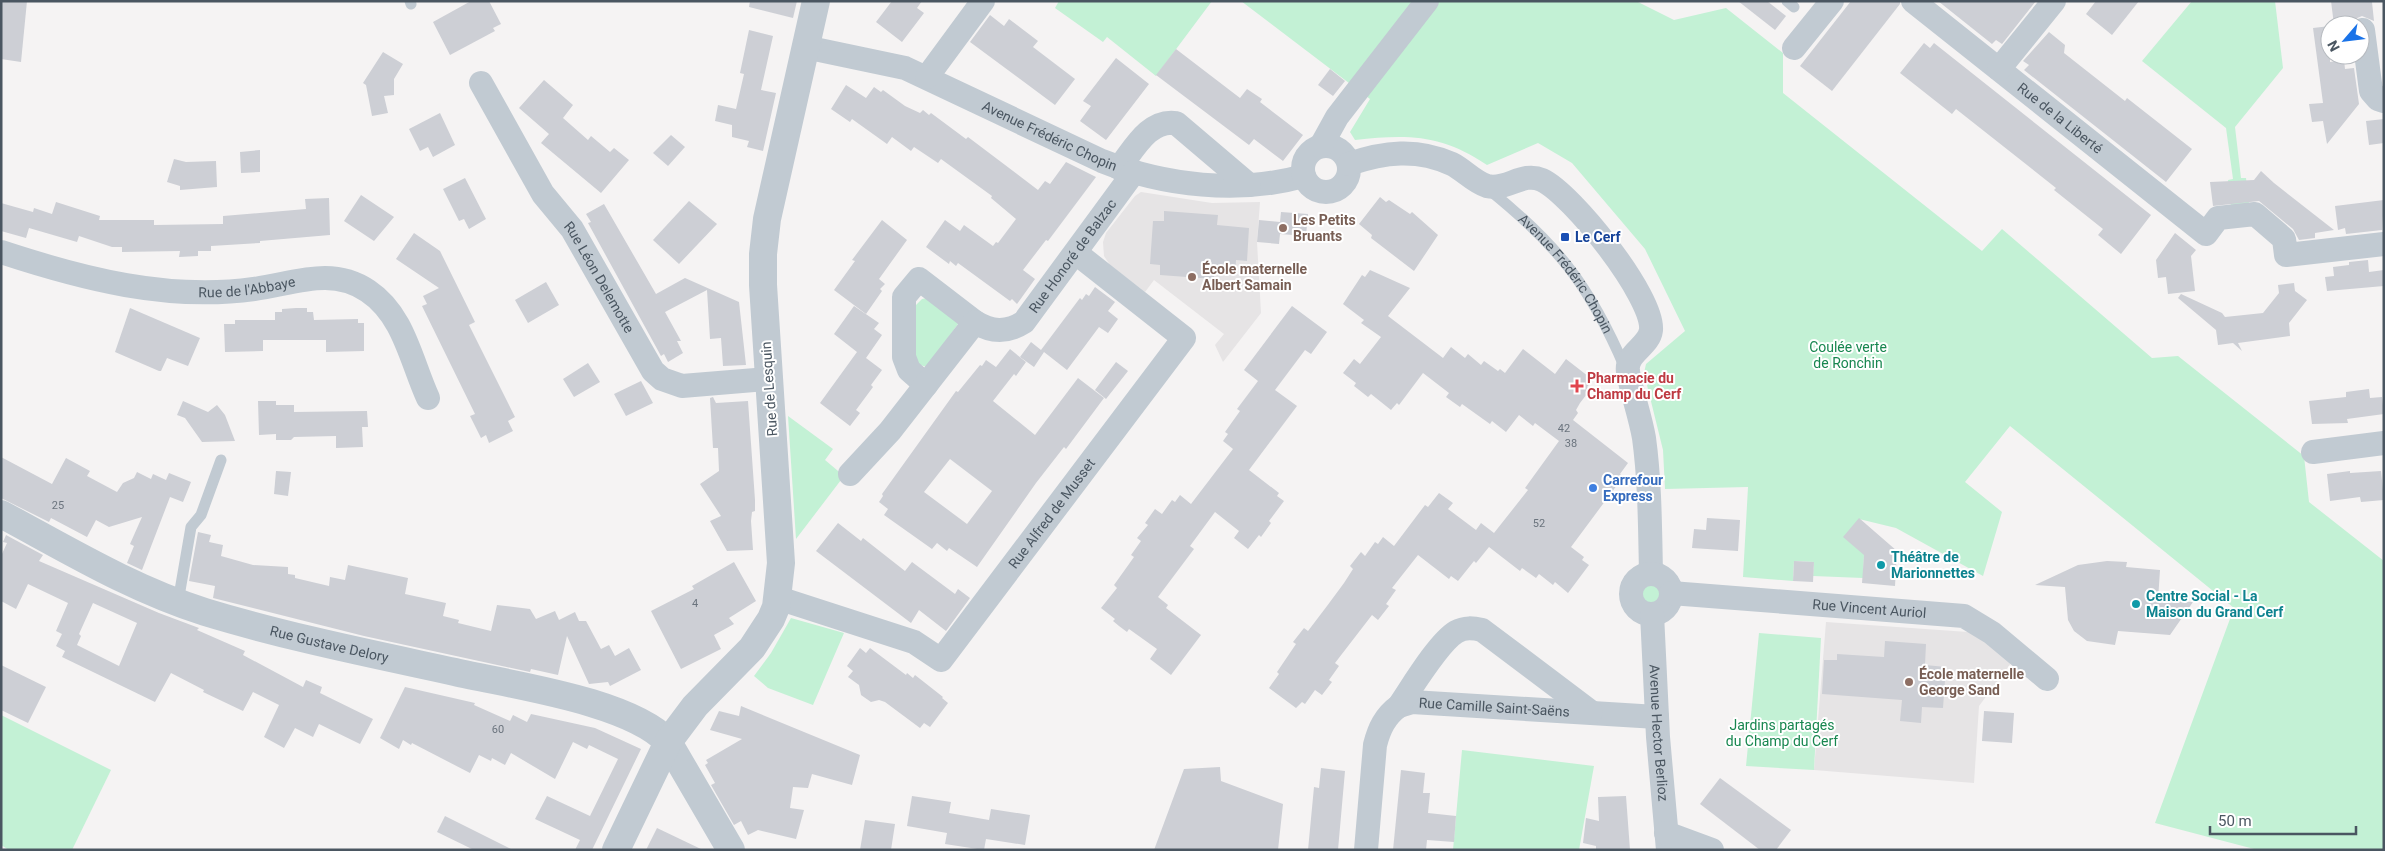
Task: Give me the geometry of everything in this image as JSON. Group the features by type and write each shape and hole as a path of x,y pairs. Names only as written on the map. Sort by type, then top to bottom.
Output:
{"street":[{"name":"Rue de Lesquin","path":"616,850 668,742 695,706 752,648 771,619 778,598 781,563 763,285 765,237 816,1"},
{"path":"927,77 983,1"},
{"path":"1321,146 1337,117 1427,1"},
{"path":"1794,48 1832,1"},
{"name":"Rue de la Liberté","path":"1913,1 2206,234 2218,218 2255,214 2284,239 2286,255 2384,244"},
{"path":"1999,69 2054,1"},
{"name":"Avenue Frédéric Chopin","path":"805,47 891,64 927,77 1126,170 1195,184 1271,184 1304,176"},
{"path":"2368,65 2371,91 2378,99 2384,101"},
{"name":"Rue Léon Delemotte","path":"481,83 543,194 572,229 653,371 662,379 682,386 768,379"},
{"name":"Rue Honoré de Balzac","path":"926,385 909,370 904,357 904,297 919,279 988,329 1012,328 1024,322 1076,253 1149,131 1158,124 1176,123 1249,185"},
{"path":"1321,146 1339,149 1349,164 1348,179 1343,186 1333,192 1317,190 1311,186 1304,176 1303,169 1306,158 1314,149 1321,146"},
{"name":"Avenue Frédéric Chopin","path":"1349,164 1373,156 1422,154 1453,165 1481,183 1499,186 1531,177 1546,182 1583,218 1613,254 1642,301 1651,328 1646,340 1630,359 1627,367 1644,438 1651,574"},
{"name":"Rue de l'Abbaye","path":"1,252 80,277 171,291 240,291 320,277 338,278 352,283 379,298 392,314 404,336 428,398"},
{"name":"Rue Alfred de Musset","path":"778,598 914,642 941,660 1184,338 1076,253"},
{"path":"850,474 890,431 976,322"},
{"path":"2313,452 2384,443"},
{"name":"Rue Gustave Delory","path":"1,514 110,574 206,612 288,635 600,706 647,724 668,742 731,850"},
{"path":"1651,574 1661,576 1667,581 1671,594 1665,609 1652,614 1637,609 1631,594 1632,585 1638,578 1651,574"},
{"name":"Rue Vincent Auriol","path":"1671,594 1964,616 1992,633 2047,679"},
{"name":"Avenue Hector Berlioz","path":"1652,614 1657,717 1667,842"},
{"name":"Rue Camille Saint-Saëns","path":"1399,706 1446,642 1456,632 1470,627 1482,630 1591,712"},
{"name":"Rue Camille Saint-Saëns","path":"1366,850 1375,745 1379,730 1389,713 1399,706 1412,702 1657,717"},
{"path":"1667,842 1712,850"}],"lane":[{"name":"Avenue Frédéric Chopin","path":"1481,183 1534,228 1571,269 1599,312 1630,380"},
{"path":"178,602 191,527 201,515 221,460"}],"shaded area":[{"name":"École maternelle Albert Samain","path":"1141,192 1212,203 1260,202 1257,242 1261,313 1223,362 1215,345 1224,334 1154,280 1145,292 1110,265 1104,256 1103,242 1106,233 1135,196"},
{"name":"École maternelle George Sand","path":"1826,622 1982,633 2014,659 1979,706 1974,783 1814,770"}],"green space":[{"path":"1059,1 1212,1 1156,76 1107,37 1103,42 1055,8"},
{"name":"Coulée verte de Ronchin","path":"1241,1 1636,1 1674,20 1726,8 1783,53 1783,93 1982,251 2002,229 2152,358 2178,356 2304,456 2309,502 2384,561 2384,850 2258,850 2155,823 2234,608 2010,426 1965,482 2002,512 1983,576 1896,528 1859,519 1864,555 1863,578 1813,576 1814,562 1794,561 1793,581 1743,577 1748,487 1665,489 1663,450 1644,373 1646,364 1685,331 1645,249 1572,163 1538,143 1487,165 1455,147 1424,139 1391,137 1355,140 1350,132 1370,99"},
{"path":"2192,1 2275,1 2283,68 2235,127 2241,178 2246,178 2249,204 2231,206 2228,180 2233,179 2226,128 2142,61"},
{"path":"927,298 958,320 958,324 927,367 913,363 914,307 922,299"},
{"path":"788,416 833,449 825,460 844,476 796,539"},
{"path":"1653,584 1661,587 1664,595 1661,603 1653,606 1645,603 1642,595 1645,587"},
{"path":"791,618 844,633 813,705 768,688 754,676 771,653"},
{"name":"Jardins partagés du Champ du Cerf","path":"1759,633 1821,638 1814,770 1746,766"},
{"path":"1,715 111,770 72,850 9,850 1,845"},
{"path":"1462,750 1594,766 1579,850 1453,850"}],"building":[{"path":"1,1 27,1 21,62 1,59"},
{"path":"471,1 489,1 501,24 493,28 495,31 450,55 433,22"},
{"path":"750,1 797,1 793,18 749,7"},
{"path":"892,1 922,1 917,8 924,13 902,42 876,22"},
{"path":"1738,1 1767,1 1786,16 1775,30"},
{"path":"1851,1 1900,1 1900,4 1832,91 1800,66"},
{"path":"1938,1 2036,1 2002,44 1996,40 1992,44"},
{"path":"2096,1 2139,1 2112,35 2086,14"},
{"path":"2331,1 2372,2 2374,21 2370,19 2370,15 2333,15"},
{"path":"990,15 1004,26 1009,19 1038,41 1033,47 1075,79 1055,105 970,42"},
{"path":"2320,27 2320,65 2345,65 2345,69 2354,68 2359,104 2327,144 2323,121 2312,122 2309,104 2323,103 2313,28"},
{"path":"749,30 773,36 761,90 776,93 763,151 747,147 749,141 732,137 732,125 715,121 718,105 736,109 744,74 740,73"},
{"path":"2049,32 2065,45 2064,53 2125,101 2127,98 2192,149 2166,182 2024,70 2029,65 2023,61"},
{"path":"1924,43 1930,48 1934,43 2151,215 2121,254 2098,235 2103,229 2054,190 2056,188 1956,109 1952,114 1900,73"},
{"path":"1176,49 1240,98 1247,89 1262,99 1260,102 1303,135 1283,161 1254,139 1249,145 1156,75"},
{"path":"383,52 403,64 394,79 394,95 384,96 388,113 372,116 366,85 363,83"},
{"path":"1116,58 1149,84 1106,140 1080,121 1091,106 1083,101"},
{"path":"1330,69 1345,81 1333,96 1318,85"},
{"path":"544,80 573,105 563,118 588,140 591,136 610,152 614,148 629,160 601,193 541,143 549,134 519,108"},
{"path":"846,85 866,98 874,87 881,92 883,90 905,106 920,113 923,110 929,115 931,113 966,139 968,137 1038,190 1045,181 1050,184 1066,162 1096,177 1048,241 1046,240 1023,270 1035,279 1017,304 1012,299 1010,301 958,263 956,266 950,261 949,264 926,247 945,220 960,231 964,225 993,246 996,242 998,243 1016,219 991,198 992,196 941,159 938,163 914,147 911,151 892,137 887,144 852,119 850,122 831,109"},
{"path":"440,113 455,145 433,157 428,147 420,151 409,129"},
{"path":"2384,119 2384,143 2369,145 2366,121"},
{"path":"671,135 685,147 668,166 653,153"},
{"path":"260,150 260,172 241,173 240,152"},
{"path":"174,159 186,162 216,161 217,187 180,190 180,186 167,182"},
{"path":"2261,171 2334,230 2315,233 2315,238 2299,240 2293,229 2259,201 2213,206 2210,182 2254,180"},
{"path":"465,178 486,219 469,229 464,219 459,221 443,189"},
{"path":"361,195 394,217 374,241 344,221"},
{"path":"1380,197 1386,202 1389,200 1410,214 1412,212 1438,235 1414,271 1371,238 1372,235 1359,224"},
{"path":"329,198 330,235 260,241 260,243 211,246 211,251 198,251 198,256 179,257 180,251 122,252 122,247 112,247 79,236 77,242 29,228 26,238 1,231 1,203 33,212 34,208 52,214 56,202 100,216 99,220 154,220 154,225 223,224 223,216 306,209 305,199"},
{"path":"2384,200 2382,230 2346,234 2345,228 2338,230 2335,206"},
{"path":"689,201 717,224 679,264 653,240"},
{"path":"604,204 656,294 685,278 739,302 746,365 723,366 721,338 710,339 707,290 665,312 681,341 677,341 683,353 668,362 664,354 661,356 588,223 591,222 586,214"},
{"path":"1164,211 1218,215 1217,225 1249,228 1247,261 1236,260 1235,276 1214,274 1214,279 1160,275 1160,265 1150,264 1153,221 1164,221"},
{"name":"Les Petits Bruants","path":"1281,212 1308,214 1306,236 1280,234 1279,244 1257,242 1259,220 1280,222"},
{"path":"882,220 907,240 879,279 885,284 880,289 882,291 866,314 834,290 855,261 852,260"},
{"path":"414,233 440,251 475,322 469,325 515,417 508,421 513,431 489,443 486,435 481,438 470,416 475,414 422,306 427,304 423,296 439,288 396,259"},
{"path":"2175,233 2196,250 2191,256 2195,291 2168,294 2166,277 2158,278 2156,260"},
{"path":"2368,260 2369,272 2384,270 2384,286 2327,291 2325,277 2334,276 2333,267 2349,265 2349,262"},
{"path":"1370,270 1410,288 1388,316 1443,358 1451,347 1465,358 1468,354 1481,365 1484,361 1498,371 1500,369 1505,373 1523,349 1555,374 1566,359 1593,380 1587,387 1590,390 1576,410 1578,413 1573,420 1628,463 1620,474 1623,477 1571,547 1584,557 1582,560 1589,565 1568,593 1555,582 1553,585 1539,574 1536,578 1522,568 1520,571 1489,547 1476,563 1474,561 1458,581 1451,576 1449,579 1418,555 1392,588 1396,590 1386,604 1389,606 1378,620 1372,615 1335,663 1339,666 1329,680 1332,682 1322,695 1315,690 1305,704 1302,702 1296,708 1269,688 1279,674 1277,672 1296,644 1293,642 1304,628 1308,631 1327,606 1353,569 1350,566 1361,552 1365,556 1375,542 1378,544 1383,537 1394,546 1425,505 1428,507 1439,493 1453,503 1448,509 1476,530 1481,523 1494,533 1528,490 1525,488 1559,441 1535,423 1533,426 1519,415 1506,432 1492,421 1490,424 1462,404 1460,407 1446,397 1449,393 1423,373 1399,405 1397,403 1391,410 1371,394 1368,397 1354,386 1356,383 1343,373 1354,359 1360,364 1381,337 1361,323 1364,320 1343,304 1362,275 1365,277"},
{"path":"546,282 559,305 528,323 515,300"},
{"path":"2294,283 2295,291 2307,300 2289,323 2290,336 2238,343 2242,351 2233,343 2218,345 2216,330 2178,298 2181,294 2222,313 2225,317 2263,313 2279,293 2278,285"},
{"path":"1095,287 1115,302 1108,311 1118,319 1108,333 1099,327 1067,370 1044,352 1034,367 1020,357 1031,342 1041,350 1080,298 1082,300 1086,294 1089,296"},
{"path":"854,306 879,323 874,329 882,335 866,358 882,370 871,385 873,387 856,410 860,413 850,426 820,403 857,352 834,334"},
{"path":"1292,306 1327,332 1311,354 1305,350 1275,390 1297,406 1249,470 1279,493 1277,496 1284,501 1269,521 1271,523 1261,537 1259,535 1248,549 1234,538 1239,531 1215,512 1190,546 1194,549 1158,597 1168,605 1166,608 1201,635 1171,675 1150,659 1157,649 1129,629 1127,632 1101,608 1117,588 1114,585 1134,557 1131,555 1141,541 1137,538 1148,525 1145,523 1155,509 1162,514 1172,500 1175,502 1180,495 1191,504 1233,449 1223,441 1228,434 1225,432 1240,411 1237,409 1258,381 1244,370"},
{"path":"130,308 200,338 188,366 167,358 161,371 159,371 115,352"},
{"path":"307,308 307,312 313,312 314,320 358,319 358,323 364,323 364,351 326,352 326,340 263,340 263,351 225,352 224,324 235,324 235,320 275,320 275,312 282,312 282,309"},
{"path":"1010,349 1026,362 993,401 1035,435 1078,378 1104,398 1066,449 1064,447 1036,483 977,567 949,548 947,551 937,543 932,549 884,515 888,509 879,502 883,496 882,494 956,391 958,392 986,360 996,367","holes":["950,459 992,491 967,524 924,492"]},
{"path":"1116,362 1128,371 1106,399 1095,390"},
{"path":"588,363 600,382 574,397 563,379"},
{"path":"641,381 653,403 626,416 614,394"},
{"path":"2369,389 2370,398 2382,397 2384,414 2347,419 2348,423 2312,424 2309,401 2346,397 2346,392"},
{"path":"713,397 716,403 748,401 755,500 755,511 752,512 751,521 753,550 727,551 710,521 721,516 700,484 719,471 718,448 713,448 710,398"},
{"path":"183,401 208,412 217,405 225,415 235,441 202,442 185,418 177,415"},
{"path":"258,401 276,401 276,405 294,405 294,412 367,411 368,427 362,427 363,447 336,448 336,436 294,437 291,440 276,440 276,434 259,435"},
{"path":"1,457 52,484 66,458 90,471 87,476 117,492 123,483 134,478 137,472 151,479 153,474 166,480 169,473 191,482 183,502 170,497 142,570 127,563 134,546 130,544 142,517 109,527 96,520 87,537 51,518 49,522 1,498"},
{"path":"276,471 291,472 288,496 274,494"},
{"path":"2350,471 2350,473 2381,471 2384,500 2361,502 2360,497 2330,501 2327,474"},
{"path":"1707,518 1740,520 1738,551 1692,548 1694,529 1706,530"},
{"path":"1859,518 1897,551 1895,586 1862,583 1864,555 1843,537"},
{"path":"838,523 861,541 863,538 905,571 912,562 955,594 958,589 970,598 946,631 919,610 911,623 816,551"},
{"path":"198,532 211,535 209,542 223,545 221,556 253,565 288,567 288,574 295,575 295,578 329,586 330,577 345,580 348,565 408,578 405,594 446,603 443,616 459,620 458,623 491,631 497,605 530,609 536,619 555,611 559,620 575,612 579,621 586,621 601,649 609,645 615,656 629,648 641,670 610,686 608,682 589,684 567,636 558,675 531,669 530,672 364,636 213,598 215,586 189,581"},
{"path":"6,535 43,555 39,561 159,613 199,628 197,630 245,651 243,655 303,687 306,680 322,687 320,693 373,719 360,744 319,724 313,737 295,728 284,748 264,737 279,705 253,692 243,711 203,692 204,690 171,673 155,702 62,657 65,651 56,646 62,634 56,631 68,603 28,584 16,609 1,601 1,556 7,543 3,542","holes":["93,603 137,623 119,666 77,645 81,636 79,634"]},
{"path":"1794,561 1814,562 1813,582 1793,581"},
{"name":"Centre Social - La Maison du Grand Cerf","path":"2107,561 2127,562 2126,567 2160,570 2158,600 2193,602 2170,635 2118,631 2115,645 2087,641 2074,631 2068,620 2065,587 2035,585 2078,565"},
{"path":"734,562 756,601 729,618 734,624 714,635 721,649 681,669 651,611 694,589 692,586"},
{"path":"1885,641 1926,644 1925,665 1946,667 1943,708 1922,707 1921,723 1900,721 1902,700 1822,694 1824,660 1837,660 1837,654 1884,657"},
{"path":"860,648 866,653 870,648 906,675 907,673 913,678 915,675 943,697 948,703 930,727 924,723 920,728 885,702 879,700 871,702 861,695 859,685 848,677 853,671 847,666"},
{"path":"1,665 46,687 28,723 1,710"},
{"path":"405,687 475,703 474,705 510,721 513,715 527,722 531,714 595,728 641,749 592,850 575,850 580,840 535,819 547,796 590,816 618,759 589,745 587,749 573,742 555,779 511,753 505,765 492,758 491,761 479,755 470,773 412,743 411,745 403,740 399,749 380,738"},
{"path":"741,706 860,755 852,785 812,774 808,788 793,787 790,808 804,810 796,839 758,830 748,835 741,821 734,825 711,785 715,783 705,765 708,763 706,760 742,739 710,730 719,711 739,716"},
{"path":"1984,711 2014,713 2012,743 1982,741"},
{"path":"1220,767 1221,781 1283,804 1278,850 1154,850 1184,769"},
{"path":"1321,768 1345,771 1338,850 1308,850 1314,787 1319,788"},
{"path":"1401,770 1425,773 1423,793 1430,793 1428,813 1456,816 1454,842 1427,840 1426,850 1393,850"},
{"path":"1720,778 1791,830 1776,850 1760,850 1700,804"},
{"path":"912,796 951,802 949,813 989,820 991,809 1030,815 1025,845 986,839 984,850 945,844 947,833 907,826"},
{"path":"1626,796 1630,850 1596,850 1596,846 1583,843 1586,818 1599,821 1598,797"},
{"path":"445,816 513,850 474,850 437,832"},
{"path":"865,820 895,824 891,850 860,850"},
{"path":"657,828 703,850 646,850"}],"place":[{"name":"Les Petits Bruants","path":"1283,228"},
{"name":"Le Cerf","path":"1565,237"},
{"name":"École maternelle Albert Samain","path":"1192,277"},
{"name":"Pharmacie du Champ du Cerf","path":"1577,386"},
{"name":"Carrefour Express","path":"1593,488"},
{"name":"Théâtre de Marionnettes","path":"1881,565"},
{"name":"Centre Social - La Maison du Grand Cerf","path":"2136,604"},
{"name":"École maternelle George Sand","path":"1909,682"}]}
